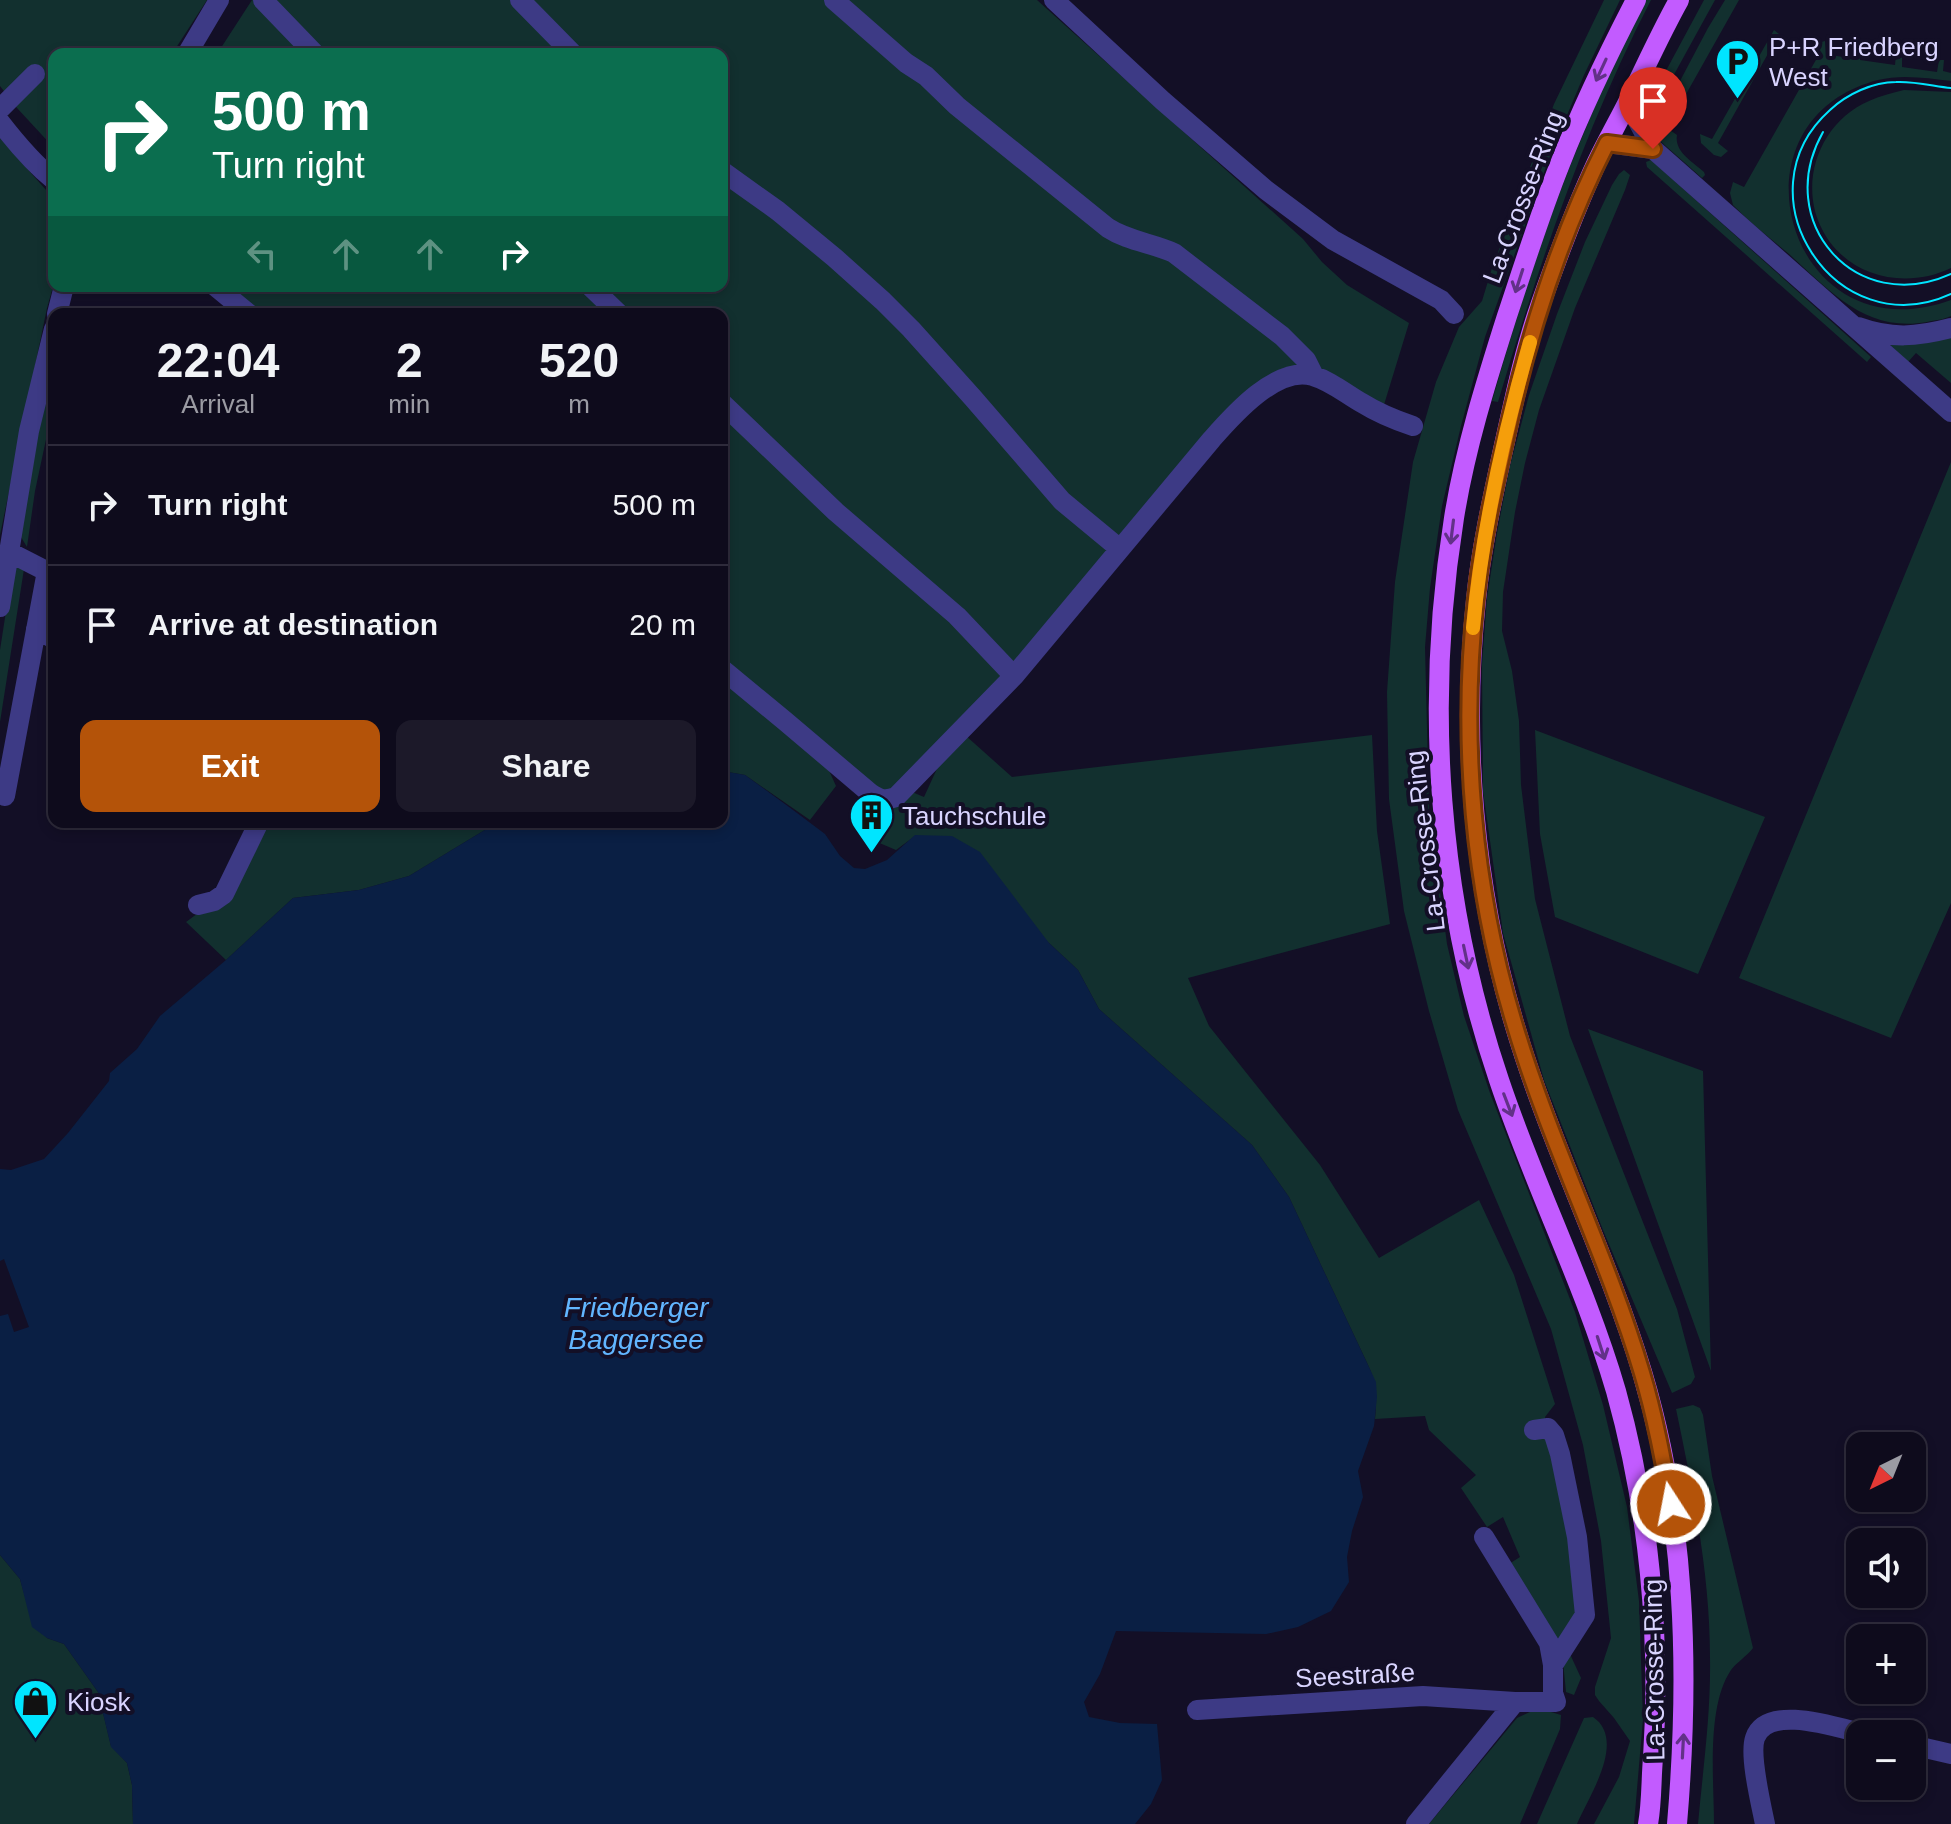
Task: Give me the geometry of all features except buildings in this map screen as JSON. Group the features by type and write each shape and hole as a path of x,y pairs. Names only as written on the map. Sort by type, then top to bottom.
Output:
{"main road":[{"name":"La-Crosse-Ring","path":"1636,0 1560,163 1483,392 1454,517 1443,608 1438,730 1446,848 1456,910 1481,1019 1499,1082 1581,1291 1611,1378 1629,1448 1640,1506 1656,1660 1648,1824"},
{"name":"La-Crosse-Ring","path":"1677,1824 1684,1728 1682,1591 1659,1437 1642,1370 1553,1137 1514,1023 1491,929 1479,859 1473,800 1470,710 1476,596 1492,495 1539,308 1607,143 1679,0"}],"street":[{"path":"191,48 219,0"},
{"path":"263,0 309,48"},
{"path":"520,0 567,48"},
{"path":"834,0 906,63 939,87 957,106 1108,228 1121,236 1174,253 1282,336 1306,360 1314,376"},
{"path":"1054,0 1163,101 1266,190 1333,240 1441,300 1454,314"},
{"path":"0,109 35,74"},
{"path":"1628,103 1653,149 1951,412"},
{"path":"0,122 36,166 48,175"},
{"path":"1607,143 1653,149"},
{"path":"728,175 778,211 883,301 1062,501 1120,549"},
{"path":"222,292 242,308"},
{"path":"596,292 613,308"},
{"path":"1850,324 1875,333 1898,336 1924,335 1951,328"},
{"path":"0,607 29,431 48,353"},
{"path":"728,674 870,793 879,799 896,797 1014,676 1236,413 1255,396 1277,382 1304,374 1333,384 1378,412 1413,426"},
{"path":"728,409 836,512 957,616 1014,676"},
{"path":"9,552 48,572"},
{"path":"6,797 33,692 45,634 48,597"},
{"path":"198,905 214,901 224,894 230,862 255,828"},
{"path":"1534,1430 1548,1428 1554,1435 1560,1454 1577,1537 1584,1597 1585,1615 1553,1665"},
{"name":"Seestraße","path":"1197,1710 1423,1696 1556,1702 1549,1643 1484,1537"},
{"path":"1416,1824 1515,1702"},
{"path":"1765,1824 1754,1764 1755,1738 1763,1726 1777,1719 1799,1720 1846,1730"},
{"path":"1926,1748 1951,1754"}],"green space":[{"path":"0,0 207,0 176,48 48,48 48,142 0,86"},
{"path":"252,0 1037,0 1303,239 1347,285 1409,323 1383,408 1323,373 1269,380 1011,672 888,796 728,670 728,308 252,308 232,292 728,292 728,48 221,48"},
{"path":"1604,0 1620,0 1551,153 1485,337 1442,506 1425,647 1429,810 1447,944 1464,1016 1490,1093 1575,1312 1603,1405 1627,1507 1639,1601 1643,1719 1634,1824 1594,1824 1619,1777 1630,1741 1595,1695 1611,1638 1601,1541 1583,1445 1551,1329 1458,1110 1429,1011 1404,911 1389,799 1387,692 1395,582 1413,462 1436,382 1459,327 1482,301 1554,104"},
{"path":"1644,0 1651,0 1584,147 1547,248 1498,402 1492,401 1560,191"},
{"path":"1704,0 1715,0 1651,113 1654,93"},
{"path":"1725,0 1739,0 1667,128 1677,135 1681,152 1704,172 1702,178 1653,132"},
{"path":"1774,30 1779,34 1718,143 1728,151 1721,157 1714,155 1701,143 1700,134 1712,139"},
{"path":"1825,41 1826,54 1854,59 1857,47 1861,48 1860,60 1895,65 1896,54 1902,54 1902,67 1937,72 1939,60 1944,60 1943,71 1951,73 1951,81 1887,78 1829,104 1800,140 1789,183 1794,228 1815,267 1849,296 1895,309 1951,300 1951,316 1905,324 1867,315 1835,295 1733,205 1730,193 1733,182 1744,187 1817,58 1807,51 1814,44"},
{"path":"1904,90 1951,92 1951,268 1914,278 1876,274 1843,256 1820,225 1812,189 1819,153 1839,122 1869,101"},
{"path":"0,138 48,192 48,292 51,292 0,535"},
{"path":"1651,160 1871,357 1867,362 1647,167 1646,162"},
{"path":"1624,170 1630,175 1625,190 1575,308 1539,410 1515,512 1503,592 1502,631 1512,671 1519,721 1521,785 1535,899 1570,1036 1677,1309 1695,1377 1691,1384 1672,1393 1544,1080 1503,933 1483,791 1482,665 1487,598 1510,466 1529,395 1557,314 1585,242 1612,185"},
{"path":"1951,336 1951,383 1916,353 1908,362 1891,346 1891,343"},
{"path":"48,387 48,430 27,547 21,537"},
{"path":"1951,462 1951,903 1891,1038 1739,978"},
{"path":"13,566 24,569 0,722 0,650"},
{"path":"728,683 827,766 836,786 810,820 745,775 728,772"},
{"path":"1535,730 1765,817 1698,974 1555,917 1540,834"},
{"path":"965,735 1012,777 1372,735 1377,831 1390,924 1188,978 1209,1026 1320,1165 1379,1258 1479,1200 1514,1275 1555,1404 1545,1417 1562,1489 1580,1609 1564,1641 1581,1678 1574,1695 1566,1692 1562,1652 1509,1564 1520,1557 1503,1517 1487,1527 1461,1488 1476,1475 1429,1430 1425,1416 1375,1419 1376,1391 1368,1365 1289,1197 1252,1145 1099,1009 1078,970 1049,943 915,836 896,850 870,839 859,825 876,807 912,792 924,797 941,760"},
{"path":"256,828 488,828 409,876 359,890 293,898 226,960 186,922 224,894"},
{"path":"1588,1029 1703,1071 1711,1371 1593,1043"},
{"path":"1693,1405 1700,1408 1703,1415 1712,1476 1753,1648 1731,1670 1718,1703 1713,1744 1714,1824 1698,1824 1709,1699 1709,1627 1699,1533 1676,1409"},
{"path":"0,1555 20,1579 26,1600 47,1638 64,1644 98,1692 111,1746 127,1763 132,1785 133,1824 0,1824"},
{"path":"1532,1711 1561,1715 1560,1729 1520,1824 1429,1824 1517,1718"},
{"path":"1593,1717 1603,1727 1607,1739 1606,1754 1577,1824 1537,1824 1584,1718"}],"water":[{"name":"Friedberger Baggersee","path":"728,772 745,775 825,834 840,856 854,868 865,869 887,860 915,835 952,836 980,852 1049,943 1078,970 1099,1009 1252,1145 1289,1197 1376,1382 1374,1426 1358,1471 1363,1497 1347,1557 1349,1582 1331,1611 1298,1627 1266,1634 1116,1631 1100,1674 1084,1702 1089,1717 1120,1723 1157,1724 1162,1780 1151,1804 1135,1824 133,1824 132,1785 127,1763 111,1747 98,1692 64,1644 47,1638 32,1627 20,1579 0,1555 0,1169 11,1170 44,1159 109,1081 110,1073 137,1049 160,1016 293,898 359,890 409,876 488,828 728,828"}],"pier":[{"path":"4,1259 29,1327 14,1332 8,1314 0,1316 0,1261"}],"tram line":[{"path":"1951,88 1910,82 1887,83 1869,87 1844,99 1830,110 1803,144 1793,182 1797,219 1812,253 1837,281 1870,299 1909,305 1951,294"},
{"path":"1823,132 1810,166 1808,198 1816,228 1832,253 1855,272 1884,283 1916,284 1951,274"}],"slow traffic":[{"path":"1473,628 1492,495 1530,342"}],"place":[{"name":"P+R Friedberg West","path":"1738,101"},
{"name":"Tauchschule","path":"871,855"},
{"name":"Kiosk","path":"36,1741"}],"route":[{"path":"1653,149 1607,143 1539,308 1492,495 1476,596 1470,680 1473,800 1479,859 1499,971 1527,1066 1642,1370 1659,1437 1671,1504"}]}
